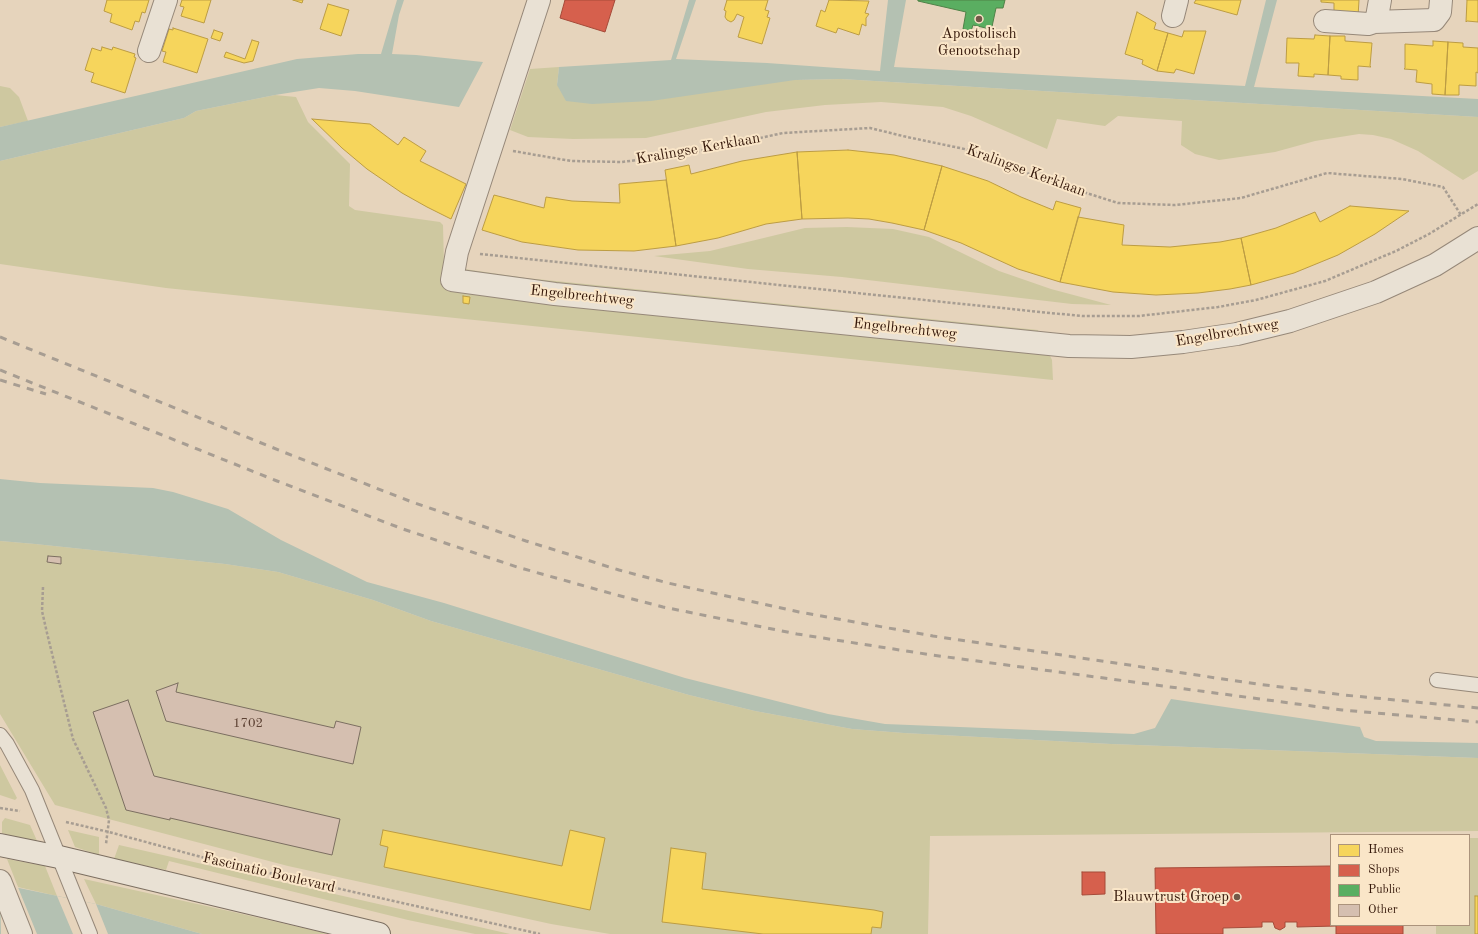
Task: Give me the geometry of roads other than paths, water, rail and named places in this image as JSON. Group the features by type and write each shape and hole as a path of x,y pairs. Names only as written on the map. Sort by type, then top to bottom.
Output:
{"street":[{"path":"149,51 166,0"},
{"name":"Engelbrechtweg","path":"539,0 457,252 452,280 555,294 1069,346 1131,347 1183,342 1237,334 1290,321 1376,292 1435,265 1478,238"},
{"path":"1374,22 1377,17 1380,0"},
{"path":"1325,21 1368,24 1374,22 1434,20 1440,12 1441,0"},
{"path":"0,845 59,857 379,934"},
{"path":"0,881 21,934"}],"lane":[{"path":"1437,680 1478,684"},
{"path":"0,735 25,776 43,816 90,934"}],"railway":[{"path":"0,337 286,453 412,502 526,541 619,570 668,583 799,612 933,636 1257,684 1344,695 1478,708"},
{"path":"0,370 277,481 403,529 517,567 663,607 797,634 932,655 1342,710 1478,722"},
{"path":"0,380 46,394"}],"place":[{"name":"Apostolisch Genootschap","path":"979,19"},
{"name":"Blauwtrust Groep","path":"1237,897"}]}
